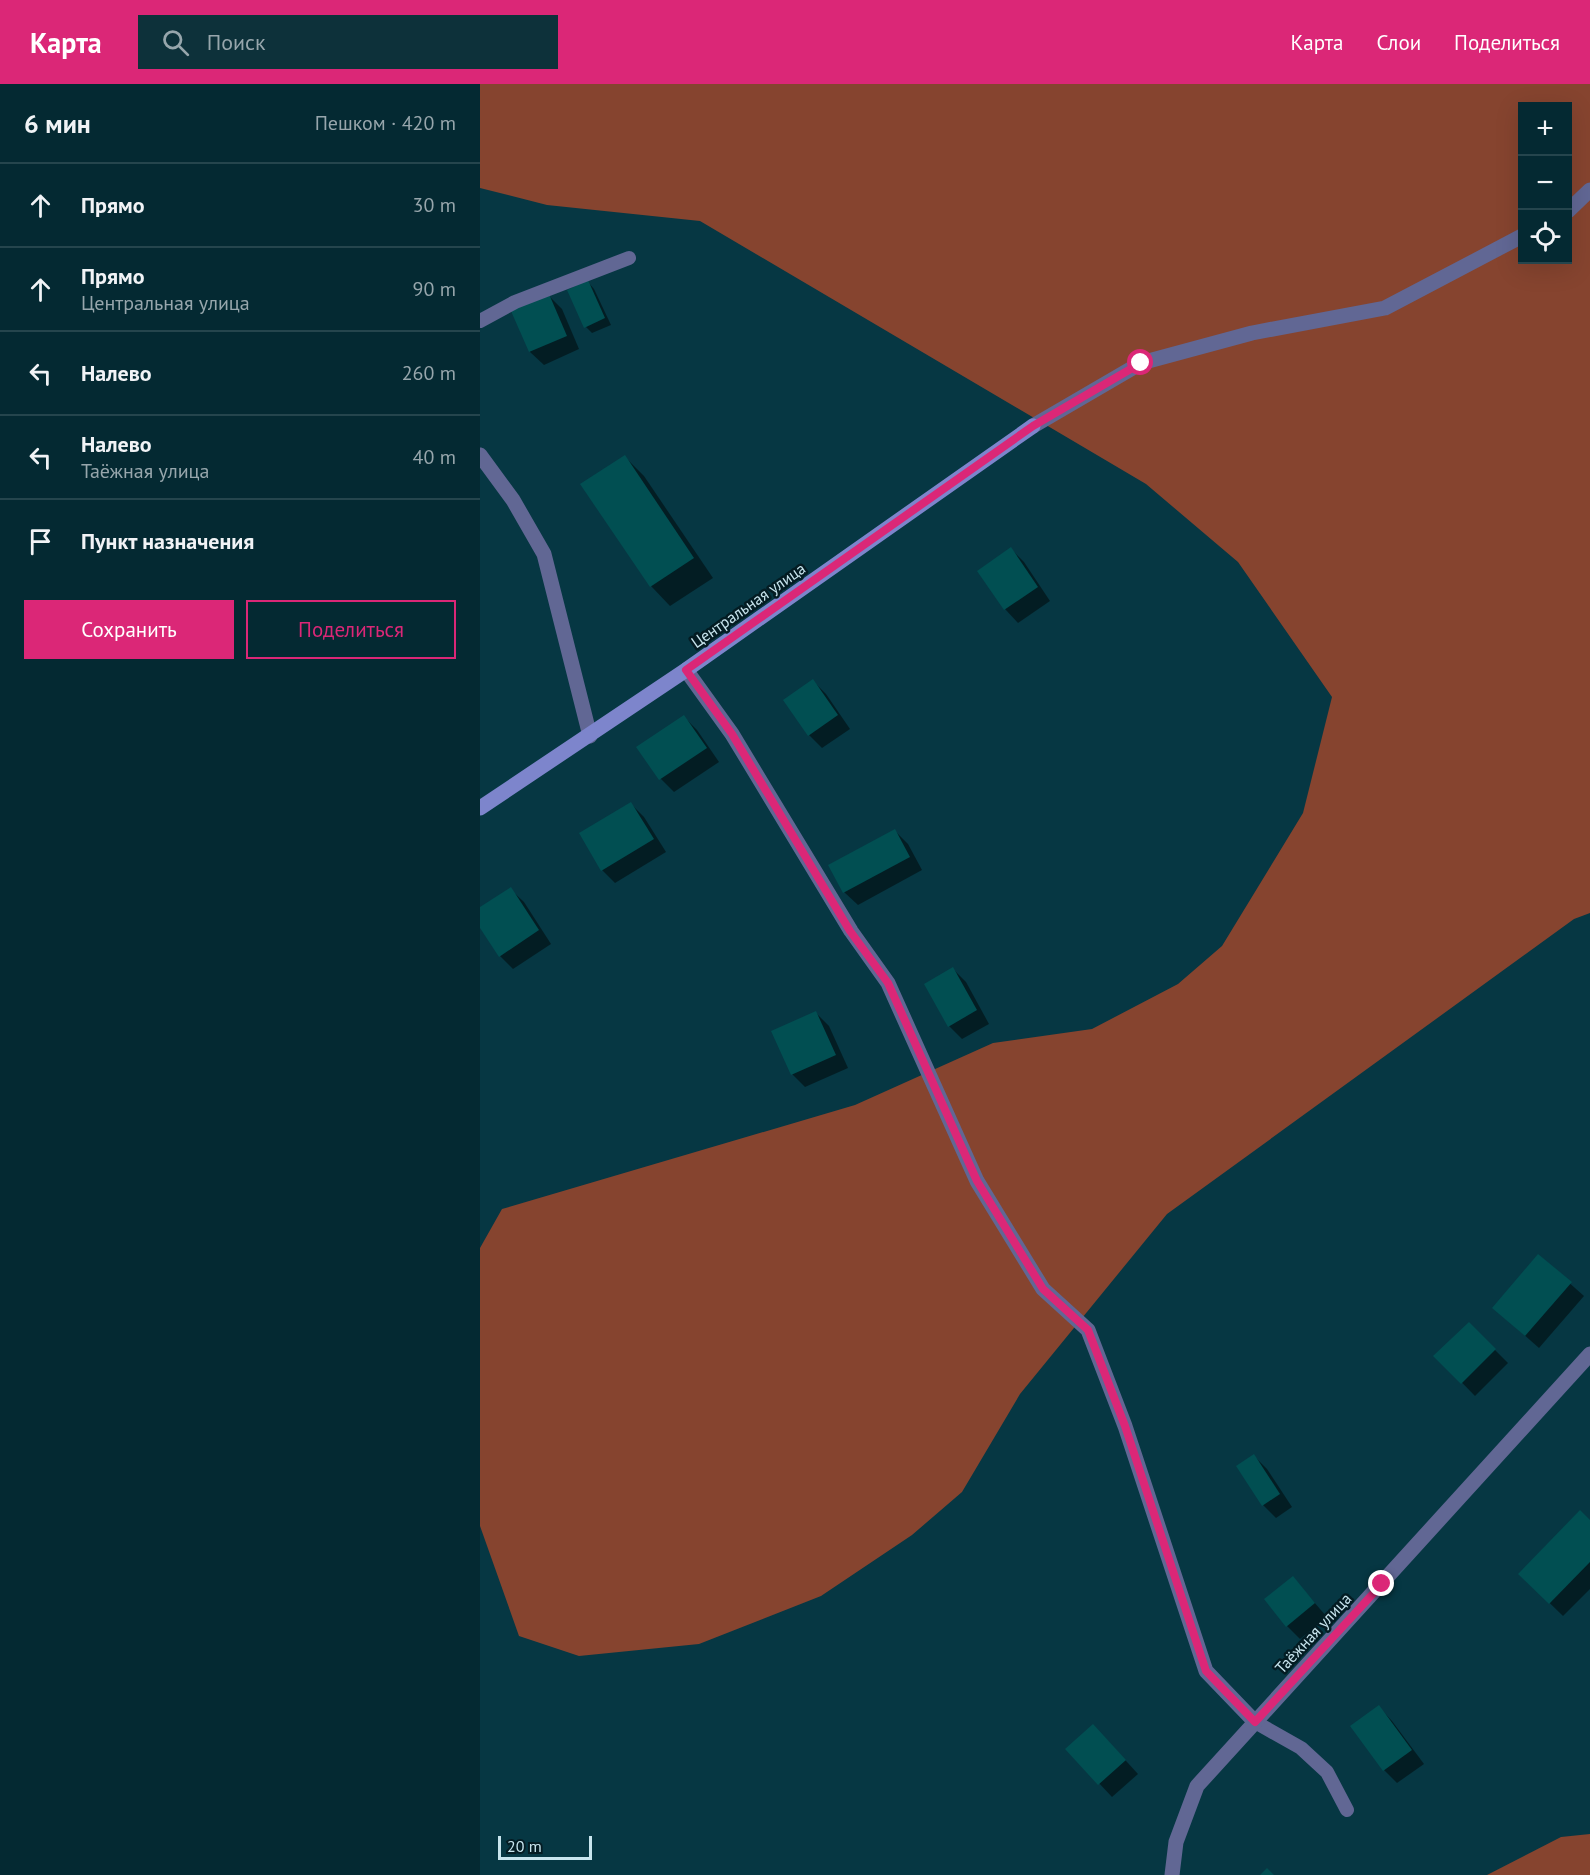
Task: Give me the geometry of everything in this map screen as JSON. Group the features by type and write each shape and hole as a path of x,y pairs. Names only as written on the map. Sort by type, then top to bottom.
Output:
{"street":[{"path":"1569,210 1590,190"},
{"name":"Центральная улица","path":"480,808 686,670 1033,426 1141,363 1252,333 1385,308 1518,238"},
{"path":"480,455 513,500 544,554 590,736"},
{"path":"686,670 732,734 850,931 888,983 977,1181 1025,1260 1043,1289 1088,1330 1125,1426 1206,1671 1255,1722"},
{"name":"Таёжная улица","path":"1172,1875 1176,1842 1197,1786 1590,1354"}],"lane":[{"path":"480,321 515,302 629,258"},
{"path":"1255,1722 1301,1748 1327,1772 1347,1810"}],"shaded area":[{"path":"480,84 1590,84 1590,913 1574,919 1167,1214 1020,1394 962,1492 912,1535 821,1596 699,1644 579,1656 519,1636 480,1526 480,1248 502,1209 855,1105 993,1043 1092,1029 1178,984 1222,946 1303,813 1332,697 1238,562 1146,484 700,221 547,205 480,188"},
{"path":"1590,1834 1590,1875 1487,1875 1561,1837"}],"building":[{"path":"588,280 605,318 584,328 567,290"},
{"path":"549,294 567,336 529,352 511,311"},
{"path":"625,455 694,558 650,587 580,484"},
{"path":"1011,547 1038,587 1004,610 977,571"},
{"path":"813,679 838,715 808,736 783,700"},
{"path":"684,715 707,748 659,780 636,747"},
{"path":"631,802 654,839 601,871 579,833"},
{"path":"895,829 910,857 843,893 828,865"},
{"path":"511,887 539,930 499,957 480,928 480,907"},
{"path":"953,967 977,1010 948,1027 924,984"},
{"path":"816,1011 836,1055 791,1075 771,1031"},
{"path":"1538,1254 1572,1282 1525,1336 1492,1308"},
{"path":"1469,1322 1496,1349 1461,1384 1433,1356"},
{"path":"1254,1454 1280,1494 1262,1506 1236,1466"},
{"path":"1580,1510 1590,1520 1590,1562 1549,1604 1518,1574"},
{"path":"1293,1576 1315,1603 1286,1627 1264,1599"},
{"path":"1379,1705 1412,1750 1383,1771 1350,1726"},
{"path":"1093,1724 1126,1760 1098,1785 1065,1749"},
{"path":"1267,1868 1274,1875 1260,1875"}],"route":[{"path":"1141,363 1033,426 686,670 732,734 850,931 888,983 977,1181 1043,1289 1088,1330 1125,1426 1206,1671 1255,1722 1382,1584"}]}
